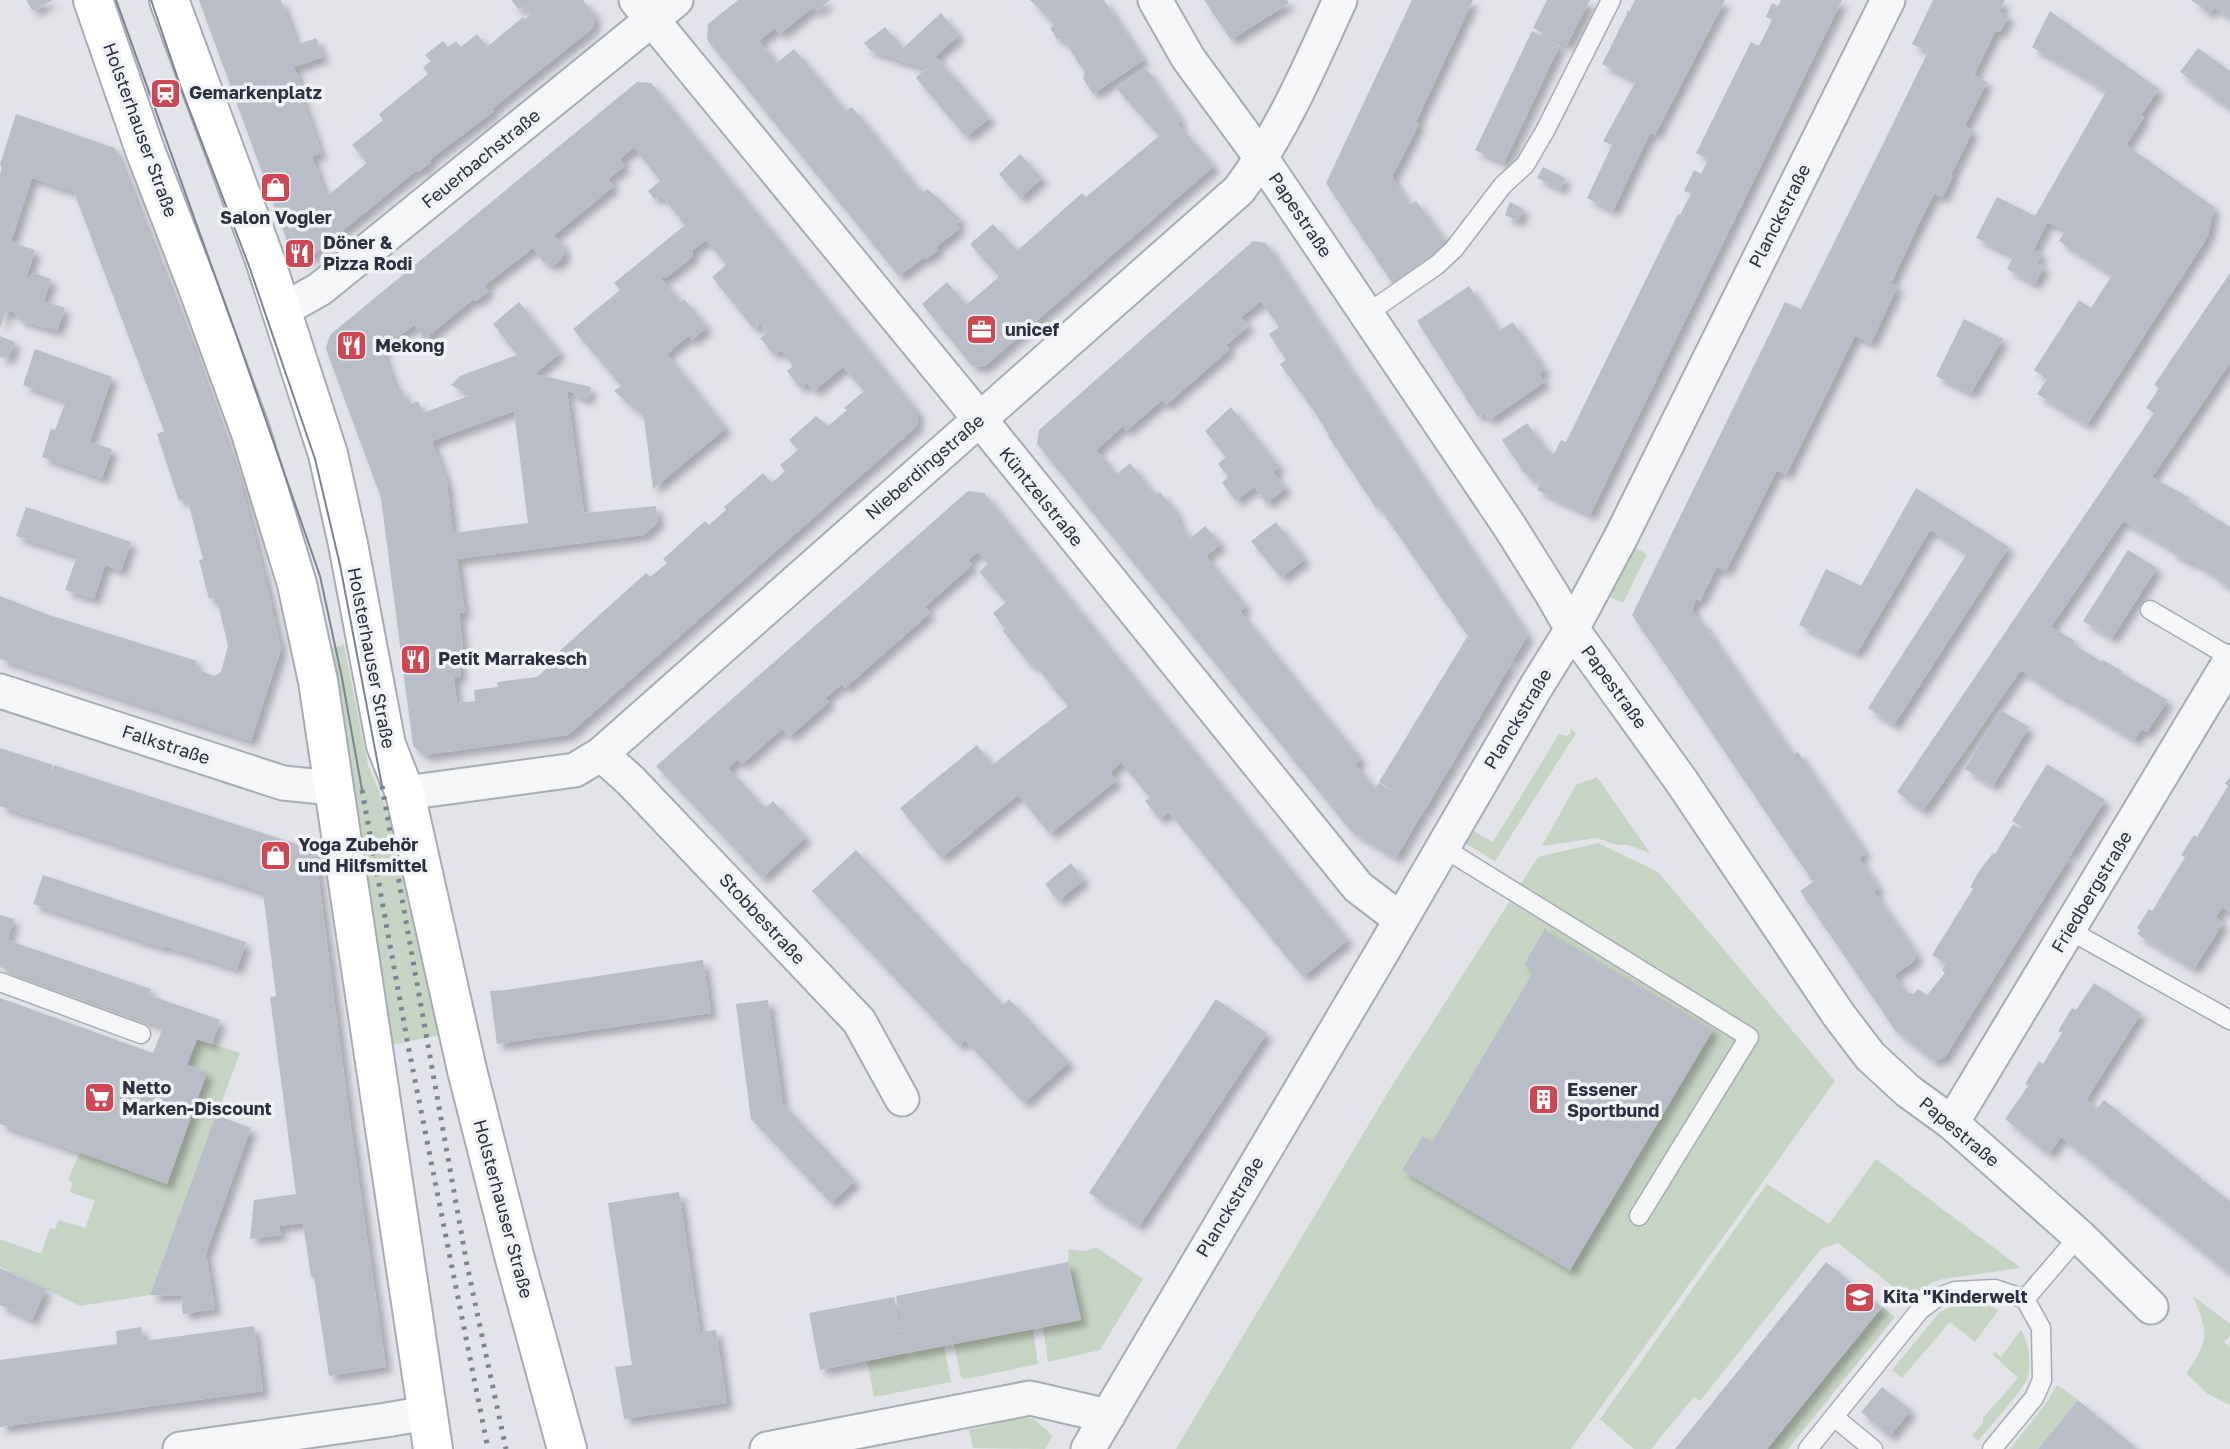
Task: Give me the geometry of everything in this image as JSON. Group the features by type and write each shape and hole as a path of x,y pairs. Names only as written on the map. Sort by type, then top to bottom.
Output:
{"main road":[{"name":"Holsterhauser Straße","path":"93,0 146,153 251,433 297,584 318,681 430,1431"},
{"name":"Holsterhauser Straße","path":"169,0 265,260 328,454 386,745 405,793 467,1070 567,1449"}],"street":[{"name":"Papestraße","path":"1155,0 1188,58 1262,159 1368,313 1510,527 1572,629 1682,782 1846,1025 1870,1056 1908,1090 1952,1123 2079,1236 2151,1307"},
{"name":"Nieberdingstraße","path":"405,793 575,770 601,754 1239,190 1262,159 1279,129 1340,0"},
{"name":"Planckstraße","path":"1088,1449 1572,629 1621,537 1888,0"},
{"name":"Feuerbachstraße","path":"281,311 320,289 655,7"},
{"name":"Küntzelstraße","path":"655,7 979,420 1358,887 1401,919"},
{"name":"Friedbergstraße","path":"1952,1123 2230,659"},
{"name":"Falkstraße","path":"0,691 283,783 333,788"},
{"name":"Stobbestraße","path":"601,754 631,781 859,1021 902,1099"},
{"path":"767,1449 1030,1398 1108,1416"},
{"path":"180,1449 386,1420 430,1431"}],"lane":[{"path":"1368,313 1437,265 1454,249 1503,185 1525,164 1545,131 1611,0"},
{"path":"2150,610 2230,659"},
{"path":"1443,847 1749,1037 1639,1216"},
{"path":"2069,930 2230,1020"},
{"path":"0,982 141,1034"},
{"path":"2025,1299 2079,1236"},
{"path":"1808,1449 1920,1310 1936,1298 1955,1292 1995,1289 2025,1299 2041,1328 2042,1380 2034,1398 1992,1449"},
{"path":"1834,1417 1873,1449"}],"green space":[{"path":"1630,545 1647,554 1623,603 1608,596"},
{"path":"344,645 368,765 399,839 439,1035 392,1045 325,649"},
{"path":"1570,728 1576,733 1495,861 1456,838 1472,830 1493,842 1559,734 1571,734"},
{"path":"1597,777 1650,853 1597,838 1542,846 1576,785"},
{"path":"1598,843 1658,872 1835,1081 1571,1449 1176,1449 1388,1092 1538,857"},
{"path":"197,1039 240,1053 150,1295 80,1306 0,1267 0,1239 41,1254 50,1228 55,1229 59,1220 85,1228 95,1201 70,1192 73,1183 68,1180 80,1152 167,1184 207,1072 187,1065"},
{"path":"1876,1159 2021,1268 1943,1279 1931,1283 1910,1300 1838,1243 1821,1249 1700,1401 1694,1397 1651,1449 1634,1449 1600,1419 1767,1184 1829,1224"},
{"path":"1096,1247 1143,1279 1100,1350 1048,1362 1043,1327 1081,1320 1068,1262 1069,1249 1084,1251"},
{"path":"2193,1296 2230,1324 2230,1336 2224,1342 2230,1347 2230,1405 2208,1394 2186,1373 2199,1353 2204,1336 2202,1319"},
{"path":"1989,1304 1998,1311 1975,1342 1950,1322 1902,1378 1892,1370 1940,1312 1954,1305"},
{"path":"1882,1307 1895,1317 1788,1449 1767,1449"},
{"path":"1033,1329 1038,1364 966,1379 961,1377 954,1344"},
{"path":"2021,1330 2029,1354 2027,1379 1978,1441 1972,1435 1983,1423 1983,1418 2018,1378 1992,1354 1995,1352 2001,1357"},
{"path":"944,1346 951,1382 874,1397 867,1361"},
{"path":"2057,1385 2078,1400 2038,1449 2010,1449 2047,1402"},
{"path":"1024,1417 1034,1419 1052,1435 1045,1449 973,1448 969,1430"}],"building":[{"path":"26,0 53,0 32,10"},
{"path":"199,0 281,0 297,45 316,38 323,57 294,67 305,95 301,96 321,153 312,157 326,197 367,163 352,145 383,120 379,114 428,74 423,67 431,61 425,55 443,41 448,47 456,41 461,47 477,34 487,47 523,17 525,19 531,14 523,6 519,10 511,0 583,0 595,15 593,28 307,260 293,257"},
{"path":"738,0 830,0 817,11 813,7 780,34 775,28 759,41 777,63 794,49 846,111 852,107 922,193 928,189 961,220 956,224 960,228 936,247 938,250 899,276 707,40 708,24"},
{"path":"1030,0 1104,0 1144,60 1093,94 1083,78 1085,73 1064,40 1057,39 1050,28 1054,25"},
{"path":"1204,0 1287,0 1289,3 1231,40"},
{"path":"1412,0 1473,0 1416,122 1419,124 1392,177 1410,205 1416,201 1448,245 1392,283 1326,183"},
{"path":"1547,0 1590,0 1567,45 1533,28"},
{"path":"1635,0 1725,0 1655,135 1651,132 1613,211 1587,198 1612,145 1603,141 1636,81 1602,64 1627,10 1629,12"},
{"path":"1781,0 1842,0 1590,515 1537,490 1540,483 1525,474 1502,440 1527,423 1546,450 1554,454 1561,440 1566,442 1678,214 1680,215 1691,194 1684,191 1694,170 1701,174 1708,159 1696,153 1751,42 1759,46 1772,20 1766,17 1772,3 1778,6"},
{"path":"1933,0 2005,0 1999,11 2009,16 2000,32 1996,30 1974,75 1987,82 1965,126 1973,130 1942,198 1934,194 1918,226 1891,283 1898,286 1871,343 1855,336 1786,475 1777,470 1726,571 1717,567 1700,601 1696,599 1692,610 1793,755 1798,752 1866,853 1859,858 1879,888 1874,892 1917,954 1913,962 1894,975 1905,991 1914,994 1918,989 1927,995 1945,973 1942,970 1946,963 1932,955 1973,889 1970,887 1980,870 1993,853 1995,854 2013,824 2069,858 1945,1057 1934,1061 1895,1030 1800,891 1813,882 1632,615 1785,302 1801,309 1884,142 1928,52 1912,44"},
{"path":"2191,0 2230,0 2230,18 2215,7 2209,13"},
{"path":"2050,11 2159,89 2141,115 2144,117 2126,145 2214,207 2208,236 2087,425 2037,394 2047,379 2034,370 2079,300 2091,308 2112,275 2059,241 2065,230 2047,222 2034,250 2042,253 2037,263 2044,266 2035,284 2007,269 2013,256 1976,238 1997,197 2035,216 2106,92 2032,47"},
{"path":"941,13 959,35 923,68 870,50 864,43 885,27 903,48"},
{"path":"1532,31 1560,45 1504,163 1475,150"},
{"path":"2198,48 2230,71 2230,109 2180,72"},
{"path":"936,57 990,118 966,137 916,78"},
{"path":"1146,68 1181,120 1177,123 1214,166 984,367 972,366 922,304 947,282 966,305 999,277 970,244 993,224 1017,251 1082,193 1086,197 1159,136 1116,88"},
{"path":"637,82 651,83 918,412 917,426 568,735 425,755 413,746 381,498 326,349 331,334","holes":["634,147 660,181 648,191 655,200 661,195 685,225 614,283 620,290 573,329 621,386 614,391 644,417 653,489 726,428 667,354 688,336 692,340 707,327 684,299 681,302 661,278 667,277 692,257 693,250 706,240 726,265 712,277 754,329 760,324 767,333 760,338 774,355 781,350 787,357 793,366 787,371 800,388 807,383 814,391 843,367 864,391 828,426 816,416 789,440 798,450 780,465 785,471 772,483 763,473 724,507 726,510 709,525 705,521 663,559 667,563 650,577 646,573 552,658 555,661 537,677 497,682 498,687 474,690 475,701 457,703 454,678 461,676 458,650 463,649 459,613 465,613 457,559 644,535 658,522 656,506 584,513 567,391 575,393 574,396 588,399 591,387 535,374 560,353 519,302 493,324 517,355 460,376 451,385 471,395 423,413 418,401 408,405 402,389 397,391 383,354 384,347 414,325 425,339 472,300 476,301 489,291 484,286 533,248 544,263 558,263 565,252 561,242 553,236 614,186 608,179 625,166 620,159","514,411 528,523 453,533 447,483 432,441"]},
{"path":"16,114 115,148 193,348 240,481 281,649 251,741 0,659 0,596 49,615 197,661 195,668 214,676 221,672 228,646 218,603 215,604 213,598 209,599 199,560 203,559 187,498 179,501 157,434 164,431 74,192 32,178 11,242 35,250 26,279 34,273 51,279 44,301 65,308 57,331 20,320 13,311 6,312 0,328 0,164"},
{"path":"1020,154 1042,178 1020,198 999,174"},
{"path":"1543,167 1565,178 1561,189 1537,178"},
{"path":"1510,202 1524,209 1518,221 1505,215"},
{"path":"1253,241 1266,243 1528,635 1512,662 1482,646 1511,664 1425,810 1379,782 1467,637 1470,639 1379,507 1376,508 1316,414 1280,364 1286,360 1269,334 1279,327 1261,301 1241,317 1249,326 1226,345 1230,349 1166,405 1162,400 1126,431 1123,426 1096,450 1117,474 1130,463 1156,496 1160,492 1176,511 1179,519 1177,521 1191,538 1205,526 1221,544 1206,556 1246,606 1240,611 1361,759 1355,764 1375,789 1379,783 1424,810 1396,858 1351,831 1037,444 1039,430"},
{"path":"2230,273 2230,363 2152,477 2190,498 2188,501 2230,527 2230,587 2123,521 2051,627 2075,641 2073,644 2168,700 2147,732 2142,729 2134,740 2066,698 2065,700 2021,670 1923,811 1897,792 2154,413 2146,408 2159,388 2154,385"},
{"path":"1469,286 1499,331 1513,322 1545,370 1539,374 1545,382 1489,420 1484,413 1478,417 1417,321"},
{"path":"1964,319 2003,339 1971,393 1936,376"},
{"path":"0,336 15,342 8,359 0,357"},
{"path":"35,349 112,377 90,442 112,449 102,478 42,457 51,429 55,430 66,401 23,385"},
{"path":"1231,407 1280,467 1273,472 1286,488 1267,503 1254,487 1236,501 1222,483 1228,477 1218,464 1226,457 1205,431"},
{"path":"1916,488 2009,547 1894,725 1868,708 1967,554 1930,530 1857,653 1799,625 1826,569 1861,586"},
{"path":"968,491 984,493 1348,940 1303,977 1169,812 1159,819 1145,801 1150,798 1121,762 1110,773 1117,780 1050,834 1018,795 941,858 900,808 977,745 992,765 1068,706 1003,631 1005,629 993,613 1006,602 979,572 988,564 978,552 968,560 972,565 925,607 930,613 845,688 842,684 825,698 829,702 789,737 782,729 742,764 738,759 728,768 765,808 773,801 806,837 762,878 656,766"},
{"path":"26,507 131,542 121,571 105,565 94,599 65,590 77,556 16,536"},
{"path":"1276,522 1305,559 1281,578 1251,541"},
{"path":"2128,550 2157,568 2112,638 2083,621"},
{"path":"2000,710 2029,727 1993,786 1965,769"},
{"path":"0,748 53,765 44,793 54,765 315,850 386,1367 329,1376 303,1223 279,1226 281,1235 250,1239 254,1200 296,1194 270,997 276,996 263,892 0,806"},
{"path":"2047,764 2105,800 2070,856 2012,821"},
{"path":"2230,777 2230,912 2222,907 2216,918 2223,923 2194,969 2137,934 2140,930 2137,928 2149,909 2152,911 2185,857 2181,855 2194,835 2197,837 2228,786 2225,784"},
{"path":"856,850 953,952 936,970 954,953 1003,1005 1009,999 1069,1062 1024,1103 965,1040 959,1046 812,891"},
{"path":"1071,863 1084,880 1058,901 1045,884"},
{"path":"43,875 246,942 237,969 165,946 164,948 33,904"},
{"name":"Netto Marken-Discount","path":"0,915 14,919 7,940 151,989 149,995 220,1020 212,1044 197,1039 187,1065 207,1072 167,1184 0,1124 0,998 153,1053 163,1027 0,967"},
{"name":"Essener Sportbund","path":"1545,928 1713,1030 1570,1270 1402,1170 1423,1136 1432,1142 1534,971 1524,965"},
{"path":"703,960 711,1013 497,1044 490,991"},
{"path":"2094,983 2141,1013 2086,1100 2097,1108 2104,1100 2203,1180 2189,1199 2204,1181 2230,1201 2230,1274 2061,1137 2049,1154 2005,1119 2028,1086 2025,1084 2039,1061 2043,1064 2062,1033 2058,1031 2072,1008 2076,1010"},
{"path":"1216,999 1267,1033 1139,1226 1089,1193"},
{"path":"768,1000 783,1104 855,1181 831,1203 751,1119 736,1004"},
{"path":"216,1115 251,1128 206,1253 215,1309 183,1314 181,1296 150,1295"},
{"path":"679,1192 700,1332 716,1330 727,1403 624,1419 615,1367 632,1365 608,1203"},
{"path":"1068,1262 1081,1320 907,1353 896,1296"},
{"path":"1826,1262 1882,1307 1767,1449 1675,1449"},
{"path":"0,1268 46,1289 32,1320 0,1305"},
{"path":"894,1297 906,1353 820,1370 809,1313"},
{"path":"254,1326 263,1391 0,1427 0,1360 117,1344 116,1331 141,1327 144,1341"},
{"path":"1882,1387 1911,1410 1890,1436 1861,1412"},
{"path":"2078,1400 2134,1446 2132,1449 2038,1449"}],"tram line":[{"path":"116,0 320,576 362,790"},
{"path":"151,0 181,88 249,266 315,459 340,565 382,786"}],"railway":[{"path":"382,786 467,1265 506,1449"},
{"path":"362,790 408,1045 488,1449"}],"place":[{"name":"Gemarkenplatz","path":"166,93"},
{"name":"Salon Vogler","path":"276,188"},
{"name":"Döner & Pizza Rodi","path":"300,253"},
{"name":"unicef","path":"982,330"},
{"name":"Mekong","path":"352,346"},
{"name":"Petit Marrakesch","path":"415,659"},
{"name":"Yoga Zubehör und Hilfsmittel","path":"275,855"},
{"name":"Netto Marken-Discount","path":"99,1098"},
{"name":"Essener Sportbund","path":"1544,1100"},
{"name":"Kita \"Kinderwelt","path":"1860,1297"}]}
